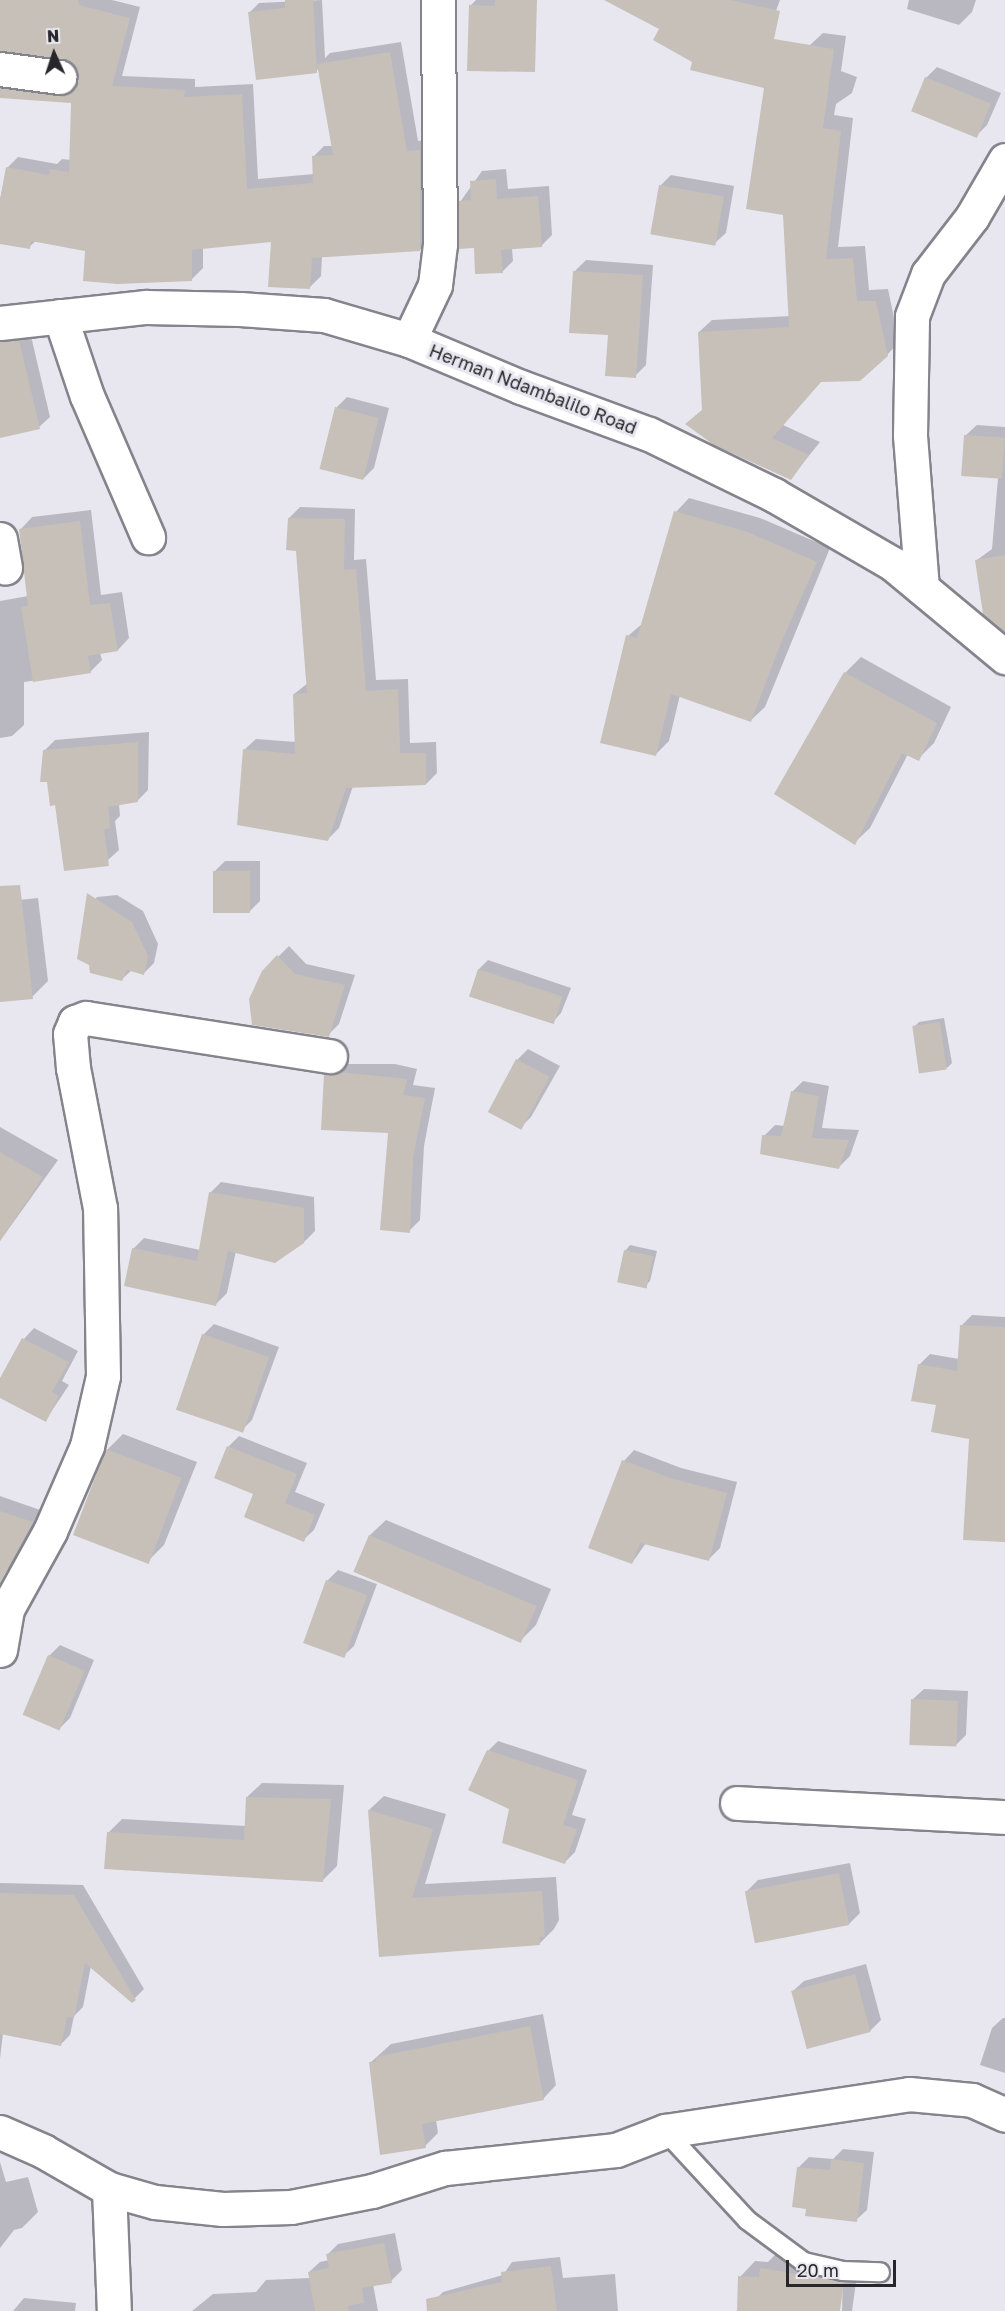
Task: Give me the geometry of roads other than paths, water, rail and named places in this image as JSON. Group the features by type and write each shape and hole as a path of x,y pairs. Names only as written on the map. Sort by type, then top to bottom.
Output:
{"street":[{"path":"409,340 435,285 440,244 438,0"},
{"path":"0,69 59,77"},
{"path":"922,588 910,435 912,316 928,274 972,217 1005,160"},
{"name":"Herman Ndambalilo Road","path":"0,323 147,308 240,309 324,315 409,340 521,387 649,434 774,495 892,564 1005,657"},
{"path":"60,316 87,396 148,537"},
{"path":"0,1650 7,1609 50,1531 87,1446 103,1376 100,1208 73,1068 70,1034 75,1022 86,1018 330,1056"},
{"path":"737,1803 1005,1817"},
{"path":"0,2132 43,2151 109,2189 155,2202 223,2209 291,2207 372,2191 445,2168 616,2150 665,2131 909,2094 972,2100 1005,2115"},
{"path":"109,2189 114,2311"}],"lane":[{"path":"665,2131 747,2220 804,2262 842,2271 880,2272"}]}
